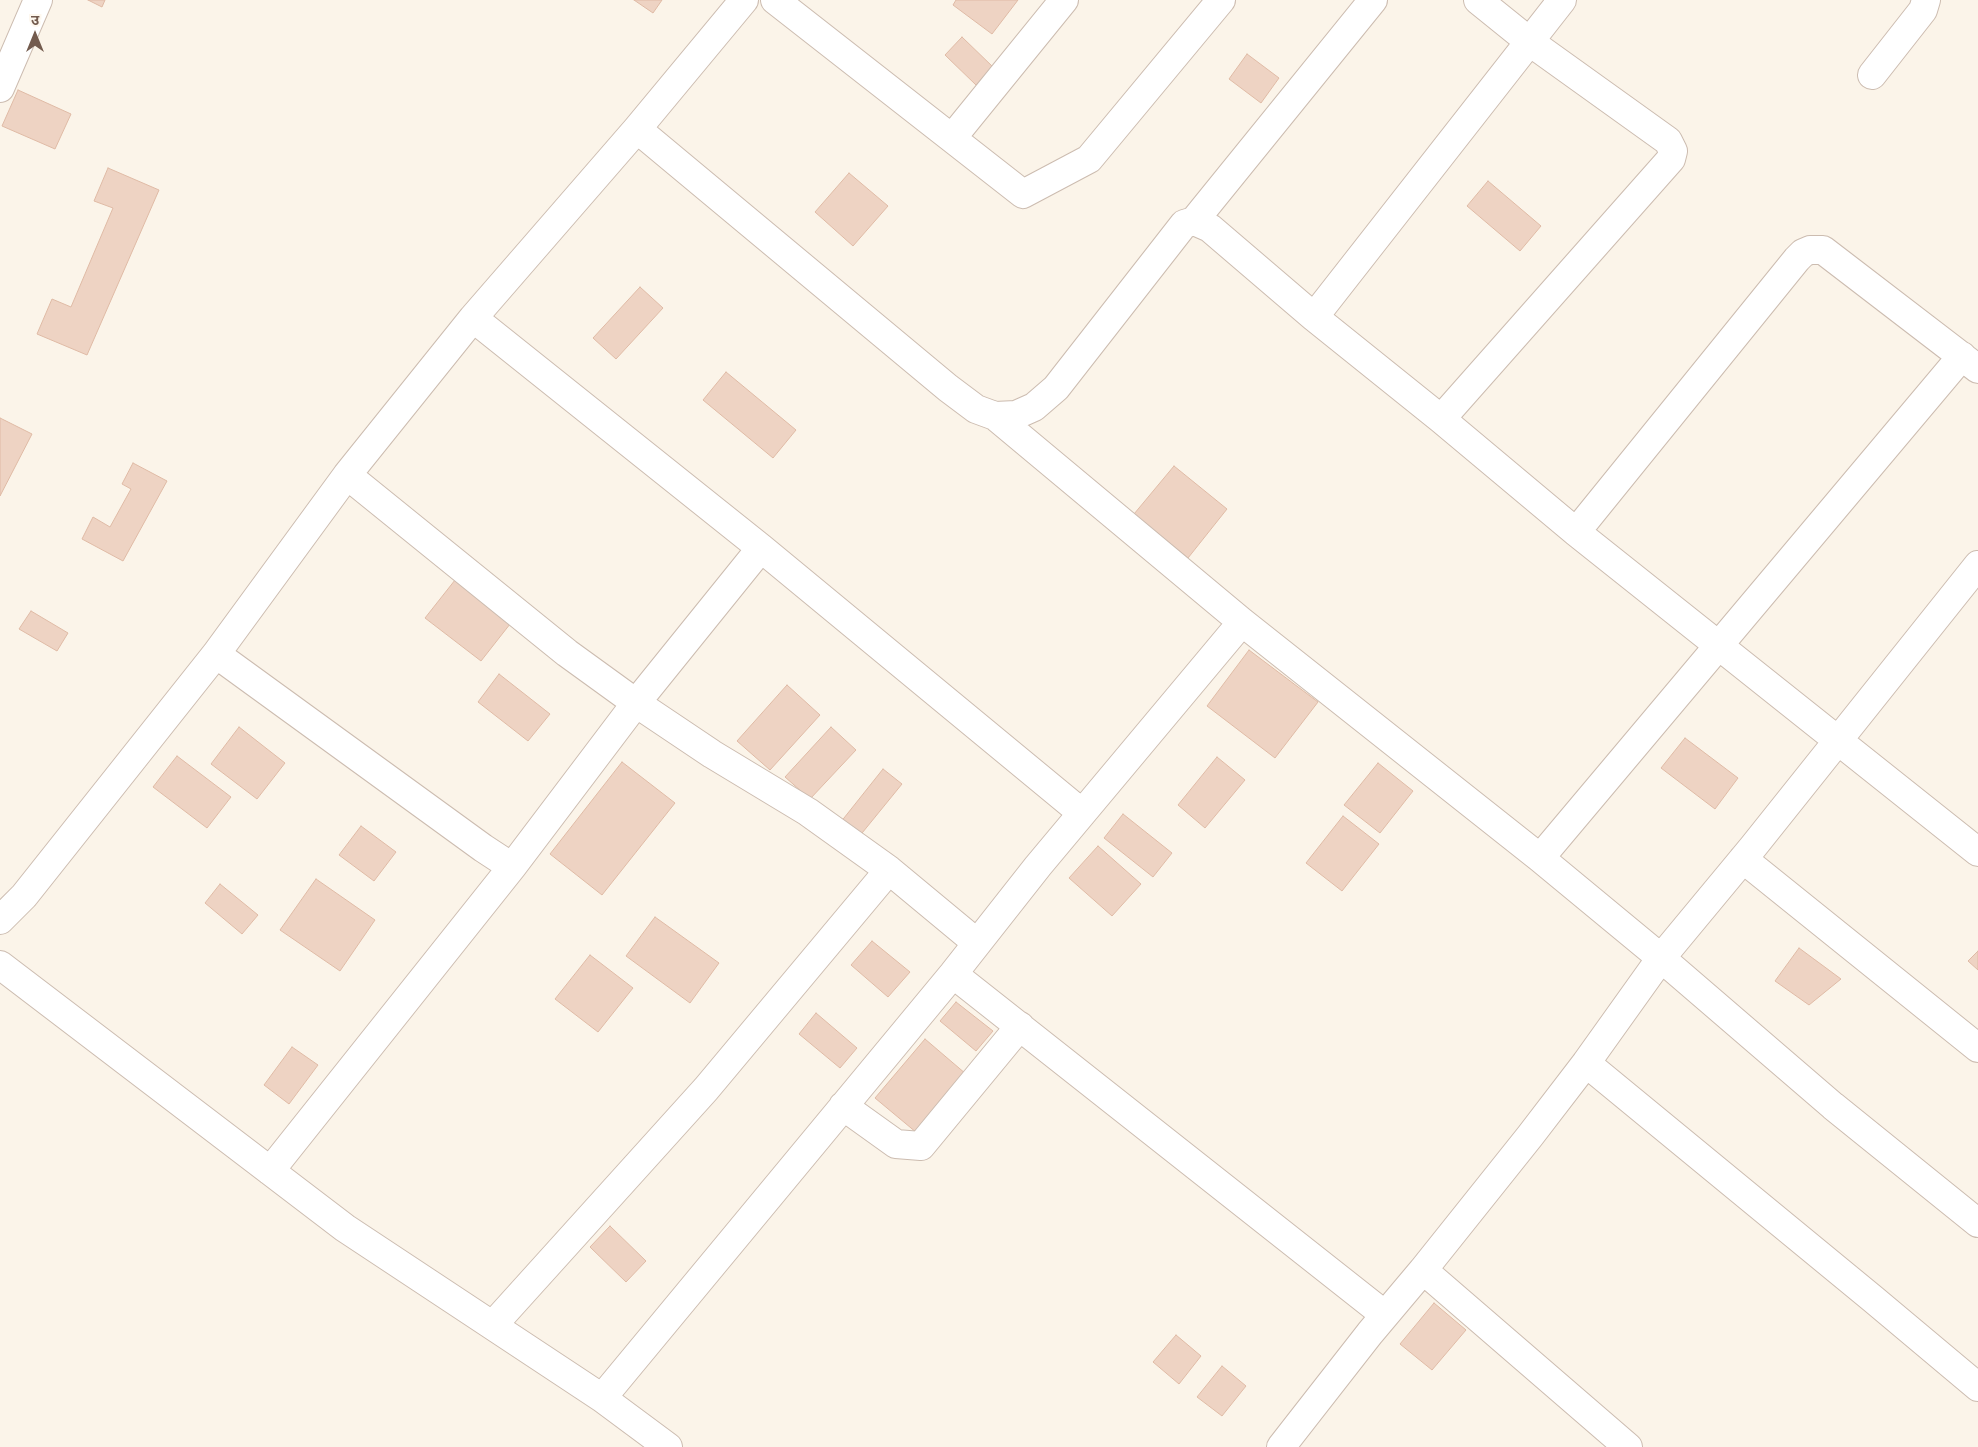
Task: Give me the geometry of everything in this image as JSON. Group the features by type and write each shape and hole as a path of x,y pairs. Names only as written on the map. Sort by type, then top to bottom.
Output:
{"street":[{"path":"0,88 38,0"},
{"path":"0,920 24,896 216,654 347,475 473,318 637,129 744,0"},
{"path":"775,0 1023,194 1088,159 1220,0"},
{"path":"952,138 1064,0"},
{"path":"995,416 1016,415 1034,408 1056,388 1176,232 1184,224 1194,221 1373,0"},
{"path":"1441,419 1671,159 1673,151 1668,141 1530,42 1478,0"},
{"path":"1314,317 1562,0"},
{"path":"1872,75 1923,10 1926,0"},
{"path":"637,129 948,388 976,409 995,416 1242,622 1540,858 1661,958 1833,1106 1978,1223"},
{"path":"1194,221 1210,228 1314,317 1441,419 1576,532 1978,852"},
{"path":"1540,858 1718,645 1970,363 1823,250 1810,250 1802,253 1576,532"},
{"path":"473,318 761,548 1082,813"},
{"path":"347,475 567,653 636,703 712,754 808,812 889,870 976,943"},
{"path":"270,1171 512,867 636,703 761,548"},
{"path":"1281,1447 1586,1063 1661,958 1743,859 1978,565"},
{"path":"602,1398 844,1106 1082,813 1242,622"},
{"path":"216,654 512,867"},
{"path":"1743,859 1978,1048"},
{"path":"493,1326 706,1089 889,870"},
{"path":"0,965 345,1228 602,1398 668,1447"},
{"path":"952,974 1385,1316"},
{"path":"844,1106 896,1144 921,1146 1020,1026"},
{"path":"1586,1063 1874,1299 1978,1387"},
{"path":"1423,1270 1628,1447"}],"building":[{"path":"88,0 105,0 102,7"},
{"path":"634,0 662,0 653,13"},
{"path":"956,0 1018,0 992,34 953,5"},
{"path":"962,37 993,67 976,85 945,55"},
{"path":"1247,54 1279,78 1261,103 1229,79"},
{"path":"18,90 71,114 55,149 2,126"},
{"path":"108,168 159,190 87,355 37,334 52,299 71,307 113,208 94,201"},
{"path":"849,173 888,206 853,246 815,212"},
{"path":"1488,181 1541,226 1520,251 1467,206"},
{"path":"640,287 663,308 616,359 593,338"},
{"path":"726,372 796,430 773,458 703,400"},
{"path":"0,418 32,434 0,496"},
{"path":"133,463 167,481 123,561 82,539 93,517 110,527 131,489 122,484"},
{"path":"1174,466 1227,509 1188,558 1134,514"},
{"path":"459,575 514,619 481,661 425,618"},
{"path":"31,611 68,633 57,651 19,629"},
{"path":"1249,650 1318,702 1275,758 1207,706"},
{"path":"499,674 550,714 528,741 478,702"},
{"path":"787,685 820,715 770,770 737,741"},
{"path":"239,727 285,763 257,799 211,764"},
{"path":"831,727 856,750 810,799 785,777"},
{"path":"1685,738 1738,778 1715,809 1661,768"},
{"path":"177,756 231,797 207,828 153,787"},
{"path":"1217,757 1245,780 1205,828 1178,805"},
{"path":"622,762 675,803 602,895 550,854"},
{"path":"1378,763 1413,791 1380,833 1344,805"},
{"path":"883,769 902,784 858,838 840,823"},
{"path":"1123,814 1172,853 1153,877 1104,838"},
{"path":"1343,816 1379,844 1342,891 1306,863"},
{"path":"361,826 396,852 374,881 339,855"},
{"path":"1098,846 1141,884 1112,916 1069,878"},
{"path":"316,879 375,920 340,971 280,930"},
{"path":"220,884 258,915 242,934 205,903"},
{"path":"655,917 719,963 690,1003 626,956"},
{"path":"872,941 910,972 888,997 851,965"},
{"path":"1799,948 1841,979 1809,1005 1775,981"},
{"path":"1978,951 1978,970 1968,961"},
{"path":"590,955 633,988 598,1032 555,999"},
{"path":"956,1002 993,1031 976,1051 940,1021"},
{"path":"816,1013 857,1048 840,1068 799,1034"},
{"path":"925,1039 966,1074 917,1133 875,1098"},
{"path":"292,1047 318,1065 289,1104 264,1085"},
{"path":"610,1226 646,1261 626,1282 590,1247"},
{"path":"1434,1303 1466,1330 1432,1370 1400,1344"},
{"path":"1176,1335 1201,1356 1179,1384 1153,1362"},
{"path":"1222,1366 1246,1386 1222,1416 1197,1397"}]}
